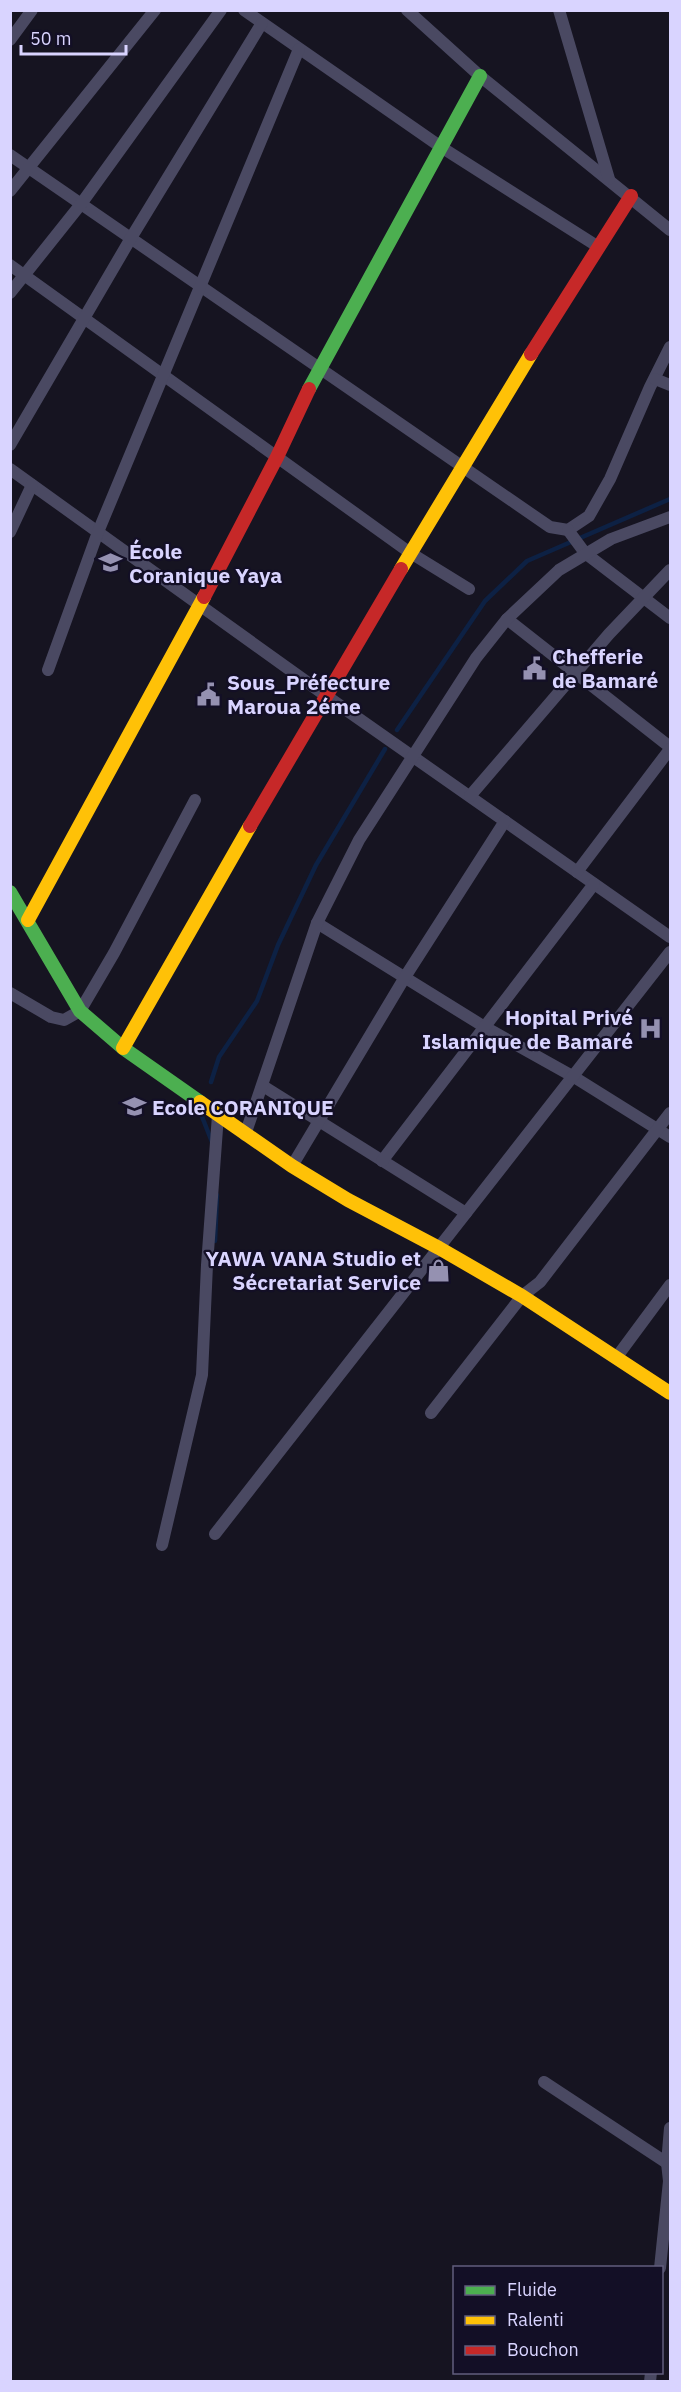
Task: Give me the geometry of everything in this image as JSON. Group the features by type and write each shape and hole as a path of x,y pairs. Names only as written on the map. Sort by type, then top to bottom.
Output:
{"street":[{"path":"10,39 32,10"},
{"path":"10,191 155,10"},
{"path":"10,293 81,204 221,10"},
{"path":"244,10 441,147 597,246"},
{"path":"407,10 480,76 609,178 670,230"},
{"path":"559,10 609,178"},
{"path":"10,445 131,238 262,23"},
{"path":"48,670 98,532 299,49"},
{"path":"28,920 200,605 277,457 319,369 480,76"},
{"path":"10,155 550,527 568,530 589,516 610,479 670,348"},
{"path":"123,1048 325,694 597,246 630,196"},
{"path":"10,265 410,552 469,589"},
{"path":"655,379 670,385"},
{"path":"10,469 413,757 670,937"},
{"path":"10,532 32,485"},
{"path":"245,1135 317,923 359,840 476,658 507,619 559,570 611,539 670,517"},
{"path":"568,530 585,553 670,618"},
{"path":"470,796 642,598 670,570"},
{"path":"507,619 577,672 670,748 577,872"},
{"path":"10,993 51,1017 64,1020 80,1011 114,953 195,800"},
{"path":"292,1166 405,977 505,821"},
{"path":"382,1161 483,1026 594,884"},
{"path":"10,892 80,1011 123,1048 292,1166 348,1200 439,1248 522,1296 670,1393"},
{"path":"317,923 483,1026 574,1077 670,1137"},
{"path":"215,1534 670,952"},
{"path":"263,1086 466,1213"},
{"path":"431,1413 522,1296 540,1282 670,1113"},
{"path":"162,1545 202,1375 207,1264 218,1115"},
{"path":"616,1358 670,1285"},
{"path":"544,2082 669,2164"},
{"path":"660,2266 669,2181 670,2128"}],"waterway":[{"path":"397,730 485,601 527,561 670,499"},
{"path":"211,1082 219,1057 257,1001 278,945 316,865 385,749"},
{"path":"199,1109 212,1142"},
{"path":"215,1241 217,1195"}],"traffic: fast":[{"path":"309,389 480,76"},
{"path":"10,892 80,1011 123,1048 200,1102"}],"traffic: slow":[{"path":"401,569 531,354"},
{"path":"28,920 204,597"},
{"path":"123,1048 250,826"},
{"path":"200,1102 292,1166 348,1200 439,1248 522,1296 670,1393"}],"traffic: jam":[{"path":"531,354 631,196"},
{"path":"204,597 277,457 309,389"},
{"path":"250,826 401,569"}],"place":[{"name":"École Coranique Yaya","path":"111,563"},
{"name":"Chefferie de Bamaré","path":"534,668"},
{"name":"Sous_Préfecture Maroua 2éme","path":"209,694"},
{"name":"Hopital Privé Islamique de Bamaré","path":"651,1029"},
{"name":"Ecole CORANIQUE","path":"134,1107"},
{"name":"YAWA VANA Studio et Sécretariat Service","path":"439,1270"}]}
